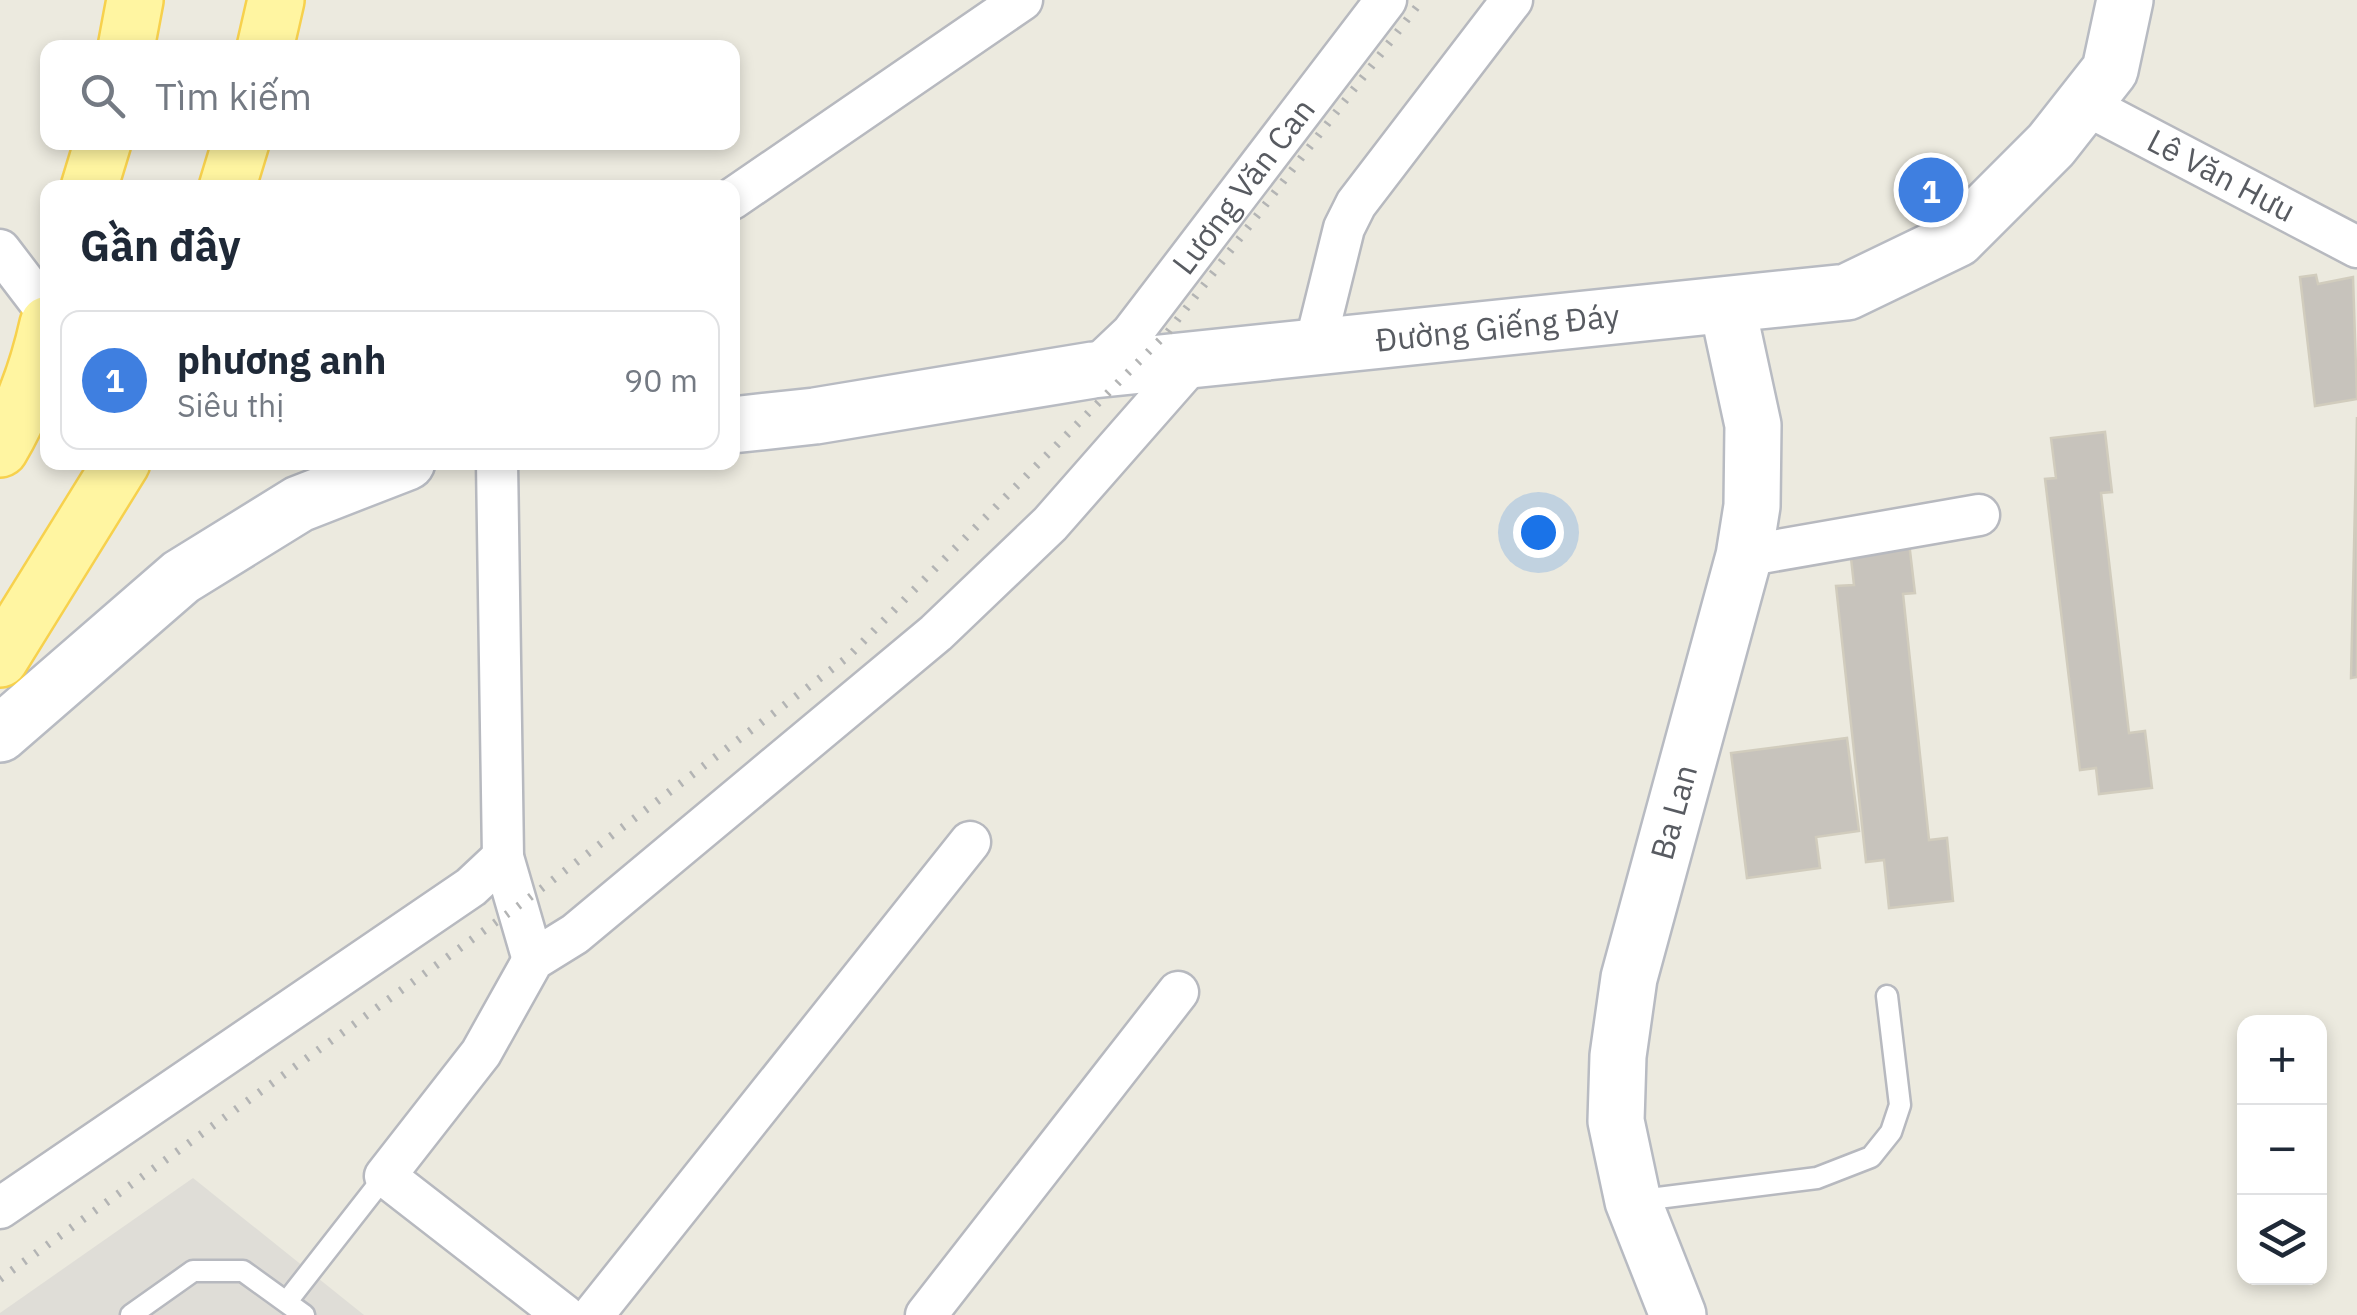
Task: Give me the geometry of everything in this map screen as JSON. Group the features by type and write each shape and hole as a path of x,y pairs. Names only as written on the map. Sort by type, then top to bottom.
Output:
{"main road":[{"path":"128,40 135,0"},
{"path":"267,40 276,0"},
{"name":"Đường Giếng Đáy","path":"740,423 815,416 1093,370 1847,292 1957,239 2052,145 2110,70 2125,0"},
{"path":"91,180 101,150"},
{"name":"Ba Lan","path":"1678,1315 1633,1201 1616,1122 1618,1056 1629,978 1744,556 1752,506 1753,426 1726,305"},
{"path":"22,432 40,362"},
{"path":"0,659 117,470"},
{"path":"0,734 181,577 299,504 386,470"}],"street":[{"path":"740,194 1022,0"},
{"name":"Lương Văn Can","path":"1093,370 1132,333 1386,0"},
{"path":"1315,345 1344,228 1356,204 1512,0"},
{"name":"Lê Văn Hưu","path":"2084,104 2357,247"},
{"path":"0,250 40,332"},
{"path":"564,1315 385,1176 481,1053 533,960 575,934 936,633 1050,524 1195,359"},
{"path":"497,470 504,856 533,960"},
{"path":"1744,556 1978,514"},
{"path":"594,1315 970,842"},
{"path":"0,1208 470,887 504,856"},
{"path":"926,1315 1178,992"}],"lane":[{"path":"1633,1201 1817,1178 1872,1157 1891,1132 1900,1104 1887,996"},
{"path":"288,1300 385,1176"},
{"path":"131,1315 193,1271 243,1271 304,1315"}],"shaded area":[{"path":"193,1178 364,1315 0,1315 0,1313"}],"building":[{"path":"2316,275 2318,284 2353,277 2357,399 2315,406 2300,277"},
{"path":"2357,417 2357,677 2351,678"},
{"path":"2105,432 2112,492 2101,493 2129,733 2145,731 2152,788 2099,794 2096,768 2080,770 2045,479 2056,478 2051,438"},
{"path":"1908,534 1915,593 1903,594 1929,840 1947,838 1953,901 1889,908 1884,860 1866,862 1836,586 1854,585 1849,540"},
{"path":"1847,738 1859,831 1816,837 1820,868 1747,878 1731,753"}],"railway":[{"path":"0,1279 517,907 848,657 1168,332 1422,0"}],"place":[{"name":"phương anh","path":"1931,190"}]}
